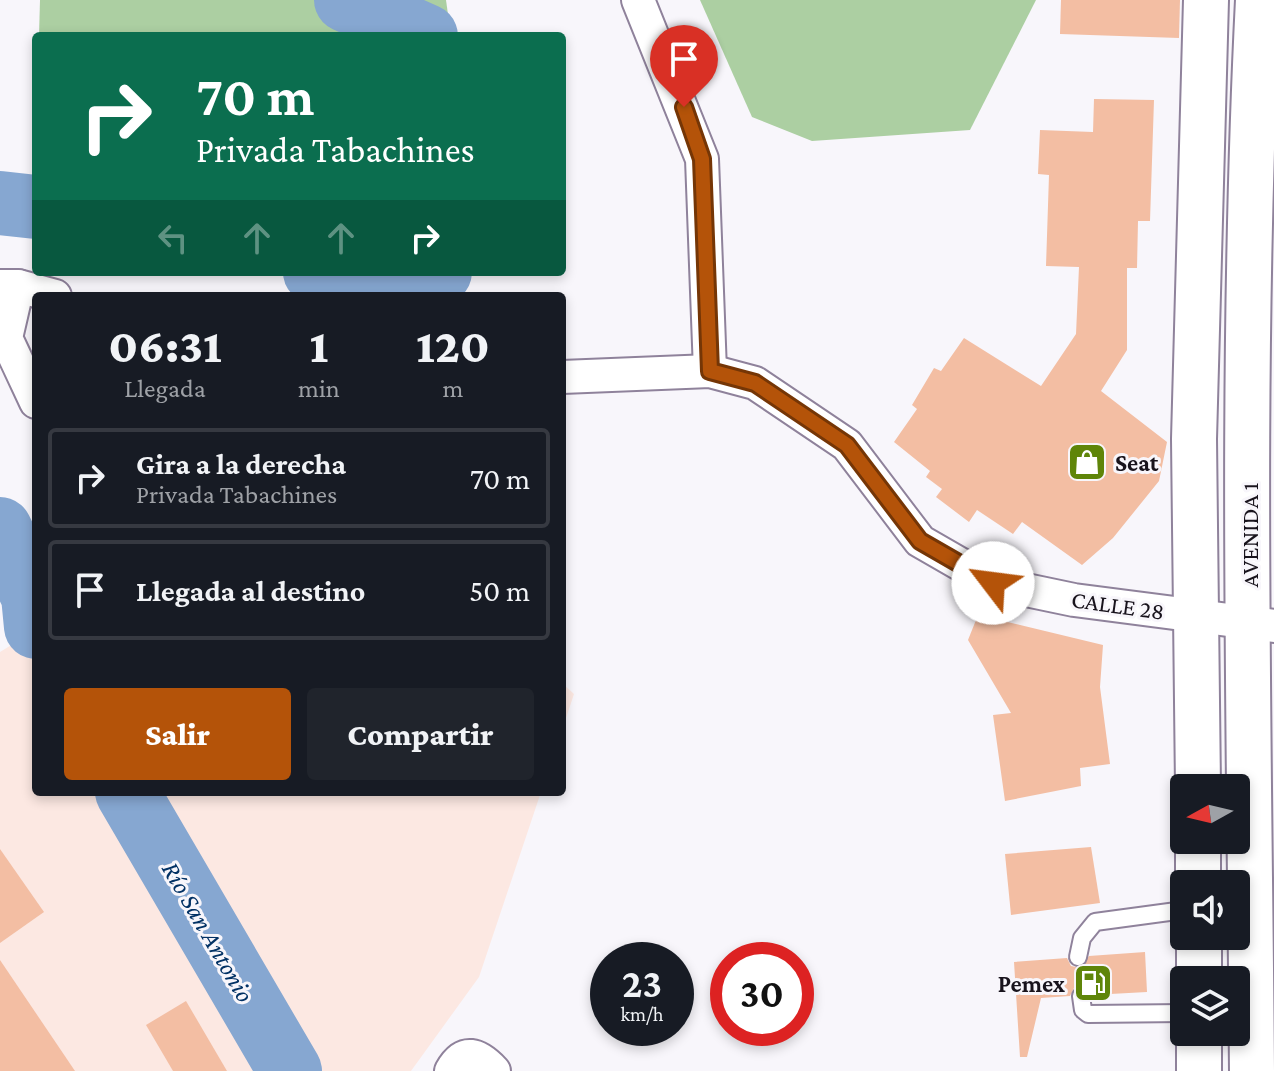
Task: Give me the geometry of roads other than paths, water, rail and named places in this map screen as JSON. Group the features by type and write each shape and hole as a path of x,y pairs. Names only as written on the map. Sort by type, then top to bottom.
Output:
{"main road":[{"path":"1198,774 1194,439 1206,0"},
{"name":"AVENIDA 1","path":"1252,1071 1261,624 1251,143 1258,0"},
{"path":"1199,1046 1199,1071"}],"street":[{"path":"638,0 702,159 710,371"},
{"path":"32,393 6,338 9,286 37,292"},
{"name":"CALLE 28","path":"566,377 710,371 755,383 847,445 920,541 993,583 1074,600 1261,624"},
{"path":"451,1071 468,1054 480,1057 494,1071"}],"lane":[{"path":"1078,957 1082,938 1095,922 1170,912"},
{"path":"1081,996 1083,1010 1088,1014 1170,1013"}],"waterway":[{"name":"Río San Antonio","path":"346,0 417,32"},
{"name":"Río San Antonio","path":"0,203 32,207"},
{"name":"Río San Antonio","path":"336,276 378,281 425,276"},
{"name":"Río San Antonio","path":"0,529 32,594"},
{"name":"Río San Antonio","path":"129,796 290,1071"}],"place":[{"name":"Seat","path":"1087,462"},
{"name":"Pemex","path":"1093,983"}]}
